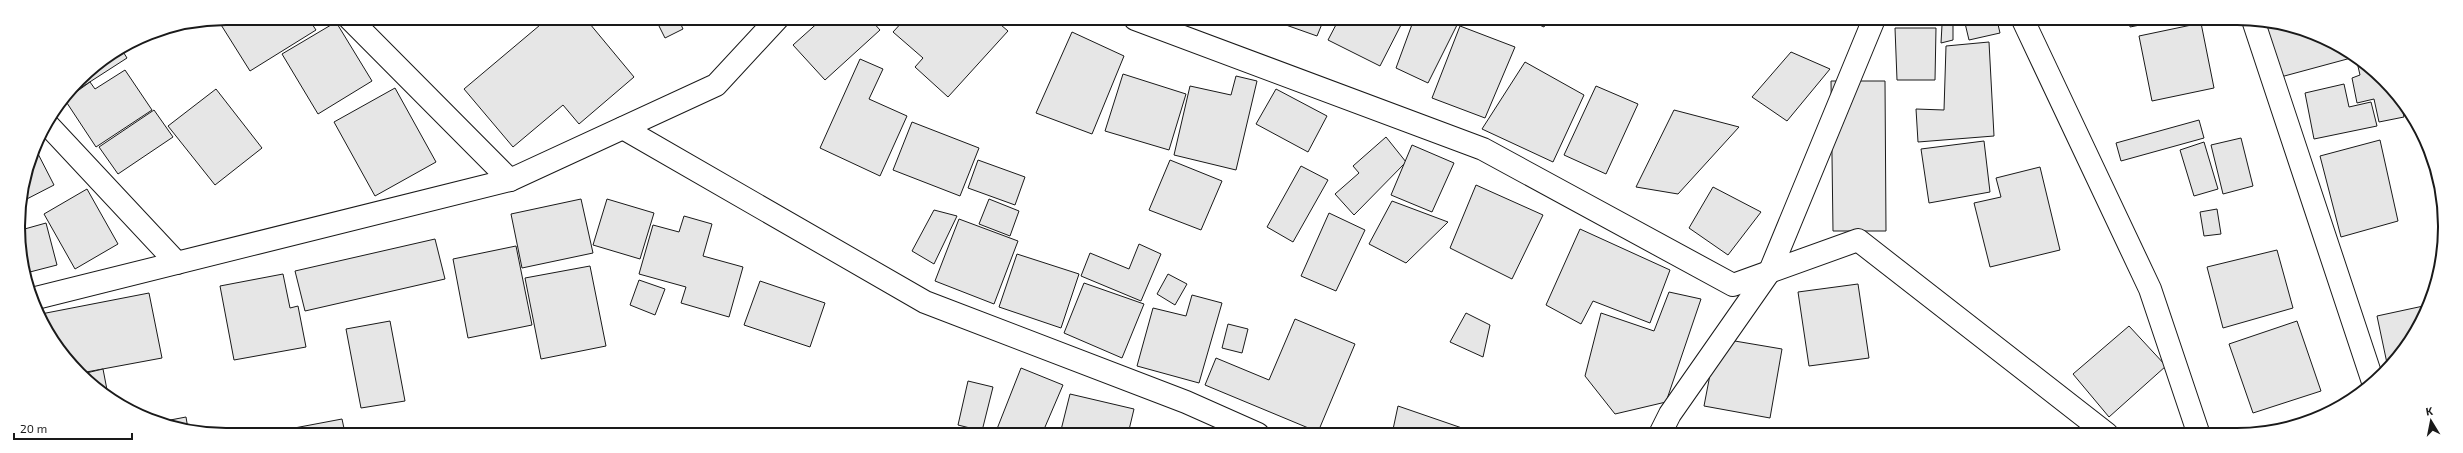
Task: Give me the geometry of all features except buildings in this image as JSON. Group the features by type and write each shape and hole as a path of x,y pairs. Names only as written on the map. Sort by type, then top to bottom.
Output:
{"street":[{"path":"356,25 510,180"},
{"path":"38,298 510,180 716,85 772,25"},
{"path":"1151,25 1483,149 1733,285 1858,240 2099,428"},
{"path":"1663,428 1670,414 1770,271 1872,25"},
{"path":"2025,25 2150,289 2194,428"},
{"path":"2255,26 2370,377"},
{"path":"51,128 177,263"},
{"path":"623,128 925,302 1186,402 1244,428"}]}
